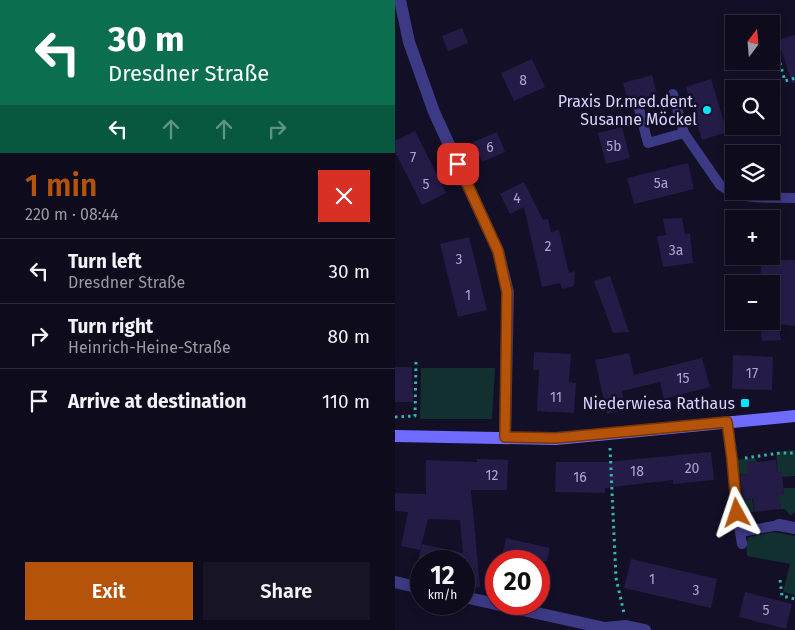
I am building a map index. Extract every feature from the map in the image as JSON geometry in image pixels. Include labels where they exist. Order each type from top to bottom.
[{"type":"street","points":[[400,0],[409,42],[434,112],[498,251],[507,292],[505,437]]},
{"type":"street","points":[[395,436],[556,438],[795,416]]},
{"type":"street","points":[[779,525],[795,528]]},
{"type":"street","points":[[395,582],[410,585]]},
{"type":"street","points":[[475,599],[605,628],[626,626],[645,630]]},
{"type":"lane","points":[[673,94],[684,133],[713,177],[727,191],[744,196],[795,198]]},
{"type":"lane","points":[[638,105],[648,143],[684,133]]},
{"type":"lane","points":[[727,422],[742,544]]},
{"type":"lane","points":[[741,532],[779,525]]},
{"type":"path","points":[[781,48],[776,50],[785,81],[795,78]]},
{"type":"path","points":[[395,417],[415,416],[416,362]]},
{"type":"path","points":[[609,434],[616,578],[626,626]]},
{"type":"path","points":[[732,459],[795,453]]},
{"type":"path","points":[[780,580],[782,596],[795,599]]},
{"type":"green space","points":[[421,368],[495,368],[492,419],[420,419]]},
{"type":"green space","points":[[795,450],[795,476],[782,477],[781,472],[778,473],[776,452]]},
{"type":"green space","points":[[755,458],[757,462],[747,463],[748,474],[738,475],[741,500],[752,499],[754,512],[740,513],[735,460]]},
{"type":"green space","points":[[783,488],[795,488],[795,512],[792,515],[785,509],[781,509],[779,495],[784,495]]},
{"type":"green space","points":[[774,532],[795,536],[795,595],[783,592],[790,564],[747,556],[746,543],[749,537]]},
{"type":"building","points":[[462,28],[468,43],[448,51],[442,36]]},
{"type":"building","points":[[795,35],[795,83],[792,83],[780,46],[780,39]]},
{"type":"building","points":[[532,59],[545,87],[514,101],[501,73]]},
{"type":"building","points":[[652,75],[657,94],[628,102],[623,83]]},
{"type":"building","name":"Praxis Dr.med.dent. Susanne Möckel","points":[[711,79],[725,125],[725,133],[702,140],[686,87]]},
{"type":"building","points":[[622,127],[630,158],[606,164],[598,133]]},
{"type":"building","points":[[415,131],[446,193],[422,205],[395,152],[395,141]]},
{"type":"building","points":[[497,132],[505,152],[482,162],[473,142]]},
{"type":"building","points":[[688,163],[694,189],[634,204],[627,178]]},
{"type":"building","points":[[524,182],[543,220],[548,219],[551,232],[559,230],[569,273],[575,271],[574,286],[562,289],[560,283],[542,287],[524,207],[510,214],[500,194]]},
{"type":"building","points":[[682,218],[685,234],[690,233],[693,263],[663,267],[657,236],[666,235],[663,219]]},
{"type":"building","points":[[469,237],[487,310],[458,317],[440,244]]},
{"type":"building","points":[[780,260],[795,260],[795,326],[780,324],[780,275],[760,275],[761,265],[780,265]]},
{"type":"building","points":[[610,276],[629,332],[613,333],[594,281]]},
{"type":"building","points":[[761,330],[779,330],[781,340],[762,341]]},
{"type":"building","points":[[534,352],[571,354],[569,382],[576,383],[574,413],[537,411],[539,370],[533,370]]},
{"type":"building","points":[[629,353],[634,375],[702,358],[710,387],[664,399],[660,382],[622,391],[626,410],[607,414],[595,360]]},
{"type":"building","points":[[733,355],[773,357],[772,390],[732,389]]},
{"type":"building","points":[[395,367],[412,367],[413,402],[395,402]]},
{"type":"building","points":[[711,452],[714,480],[673,484],[673,480],[605,488],[605,493],[555,492],[556,462],[605,462]]},
{"type":"building","points":[[477,459],[508,460],[507,490],[471,490],[480,587],[475,587],[475,550],[463,550],[460,520],[428,519],[420,550],[401,546],[408,512],[395,511],[395,493],[426,494],[426,460],[477,462]]},
{"type":"building","points":[[776,460],[778,473],[782,472],[784,495],[779,495],[781,509],[754,512],[753,499],[743,500],[740,475],[748,474],[746,463]]},
{"type":"building","points":[[506,538],[550,548],[550,550],[503,550]]},
{"type":"building","points":[[422,544],[449,550],[421,550]]},
{"type":"building","points":[[631,559],[717,579],[711,608],[624,588]]},
{"type":"building","points":[[745,592],[792,604],[786,629],[739,617]]},
{"type":"place","name":"Praxis Dr.med.dent. Susanne Möckel","points":[[707,110]]},
{"type":"place","name":"Niederwiesa Rathaus","points":[[745,403]]},
{"type":"route","points":[[458,164],[498,251],[507,292],[505,437],[556,438],[727,422],[737,513]]}]
